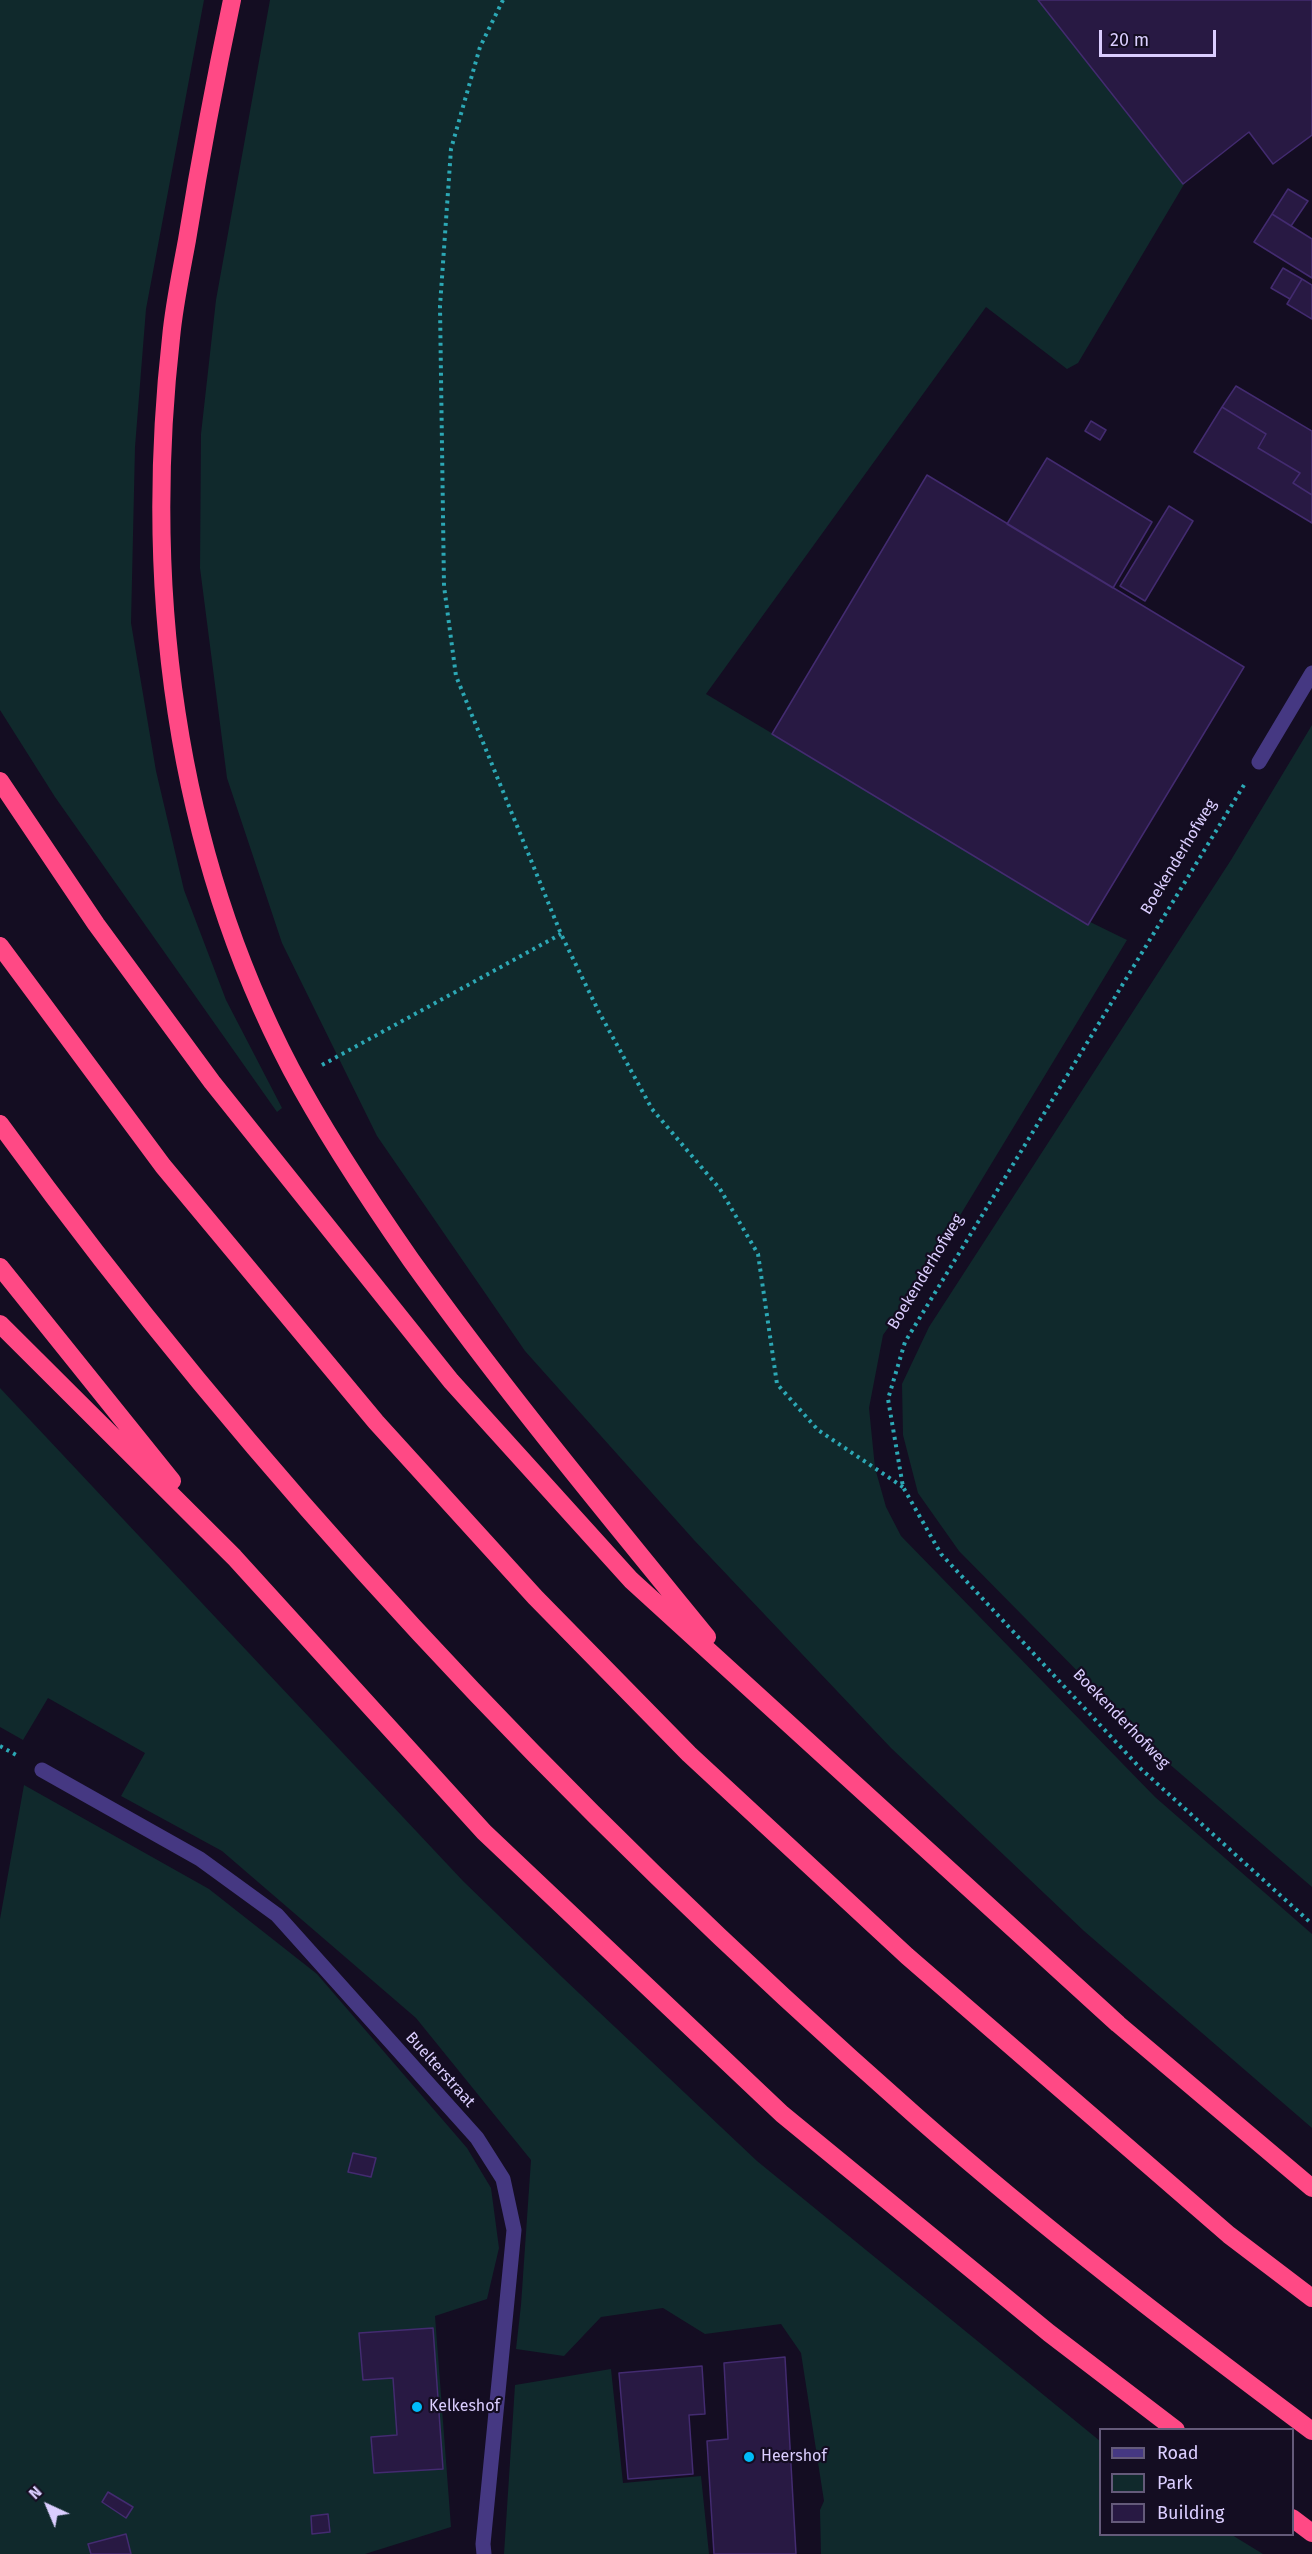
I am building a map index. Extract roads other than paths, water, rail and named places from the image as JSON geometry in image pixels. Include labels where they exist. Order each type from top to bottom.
[{"type":"highway","points":[[232,0],[208,112],[171,337],[162,459],[161,580],[171,681],[190,784],[209,863],[235,946],[296,1078],[361,1188],[478,1354],[747,1688]]},
{"type":"highway","points":[[0,781],[96,924],[212,1082],[451,1381],[631,1580],[1118,2024],[1312,2188]]},
{"type":"highway","points":[[0,946],[163,1166],[376,1422],[535,1597],[690,1754],[907,1956],[1229,2235],[1312,2298]]},
{"type":"highway","points":[[0,1124],[73,1225],[234,1422],[420,1636],[542,1764],[678,1898],[920,2120],[1032,2214],[1312,2431]]},
{"type":"highway","points":[[0,1268],[234,1557]]},
{"type":"highway","points":[[0,1323],[234,1557],[484,1832],[782,2114],[1049,2333],[1173,2428]]},
{"type":"highway","points":[[1294,2519],[1312,2533]]},
{"type":"street","points":[[1259,762],[1312,673]]},
{"type":"street","name":"Buelterstraat","points":[[42,1770],[200,1858],[277,1915],[477,2138],[503,2179],[514,2230],[483,2544],[484,2554]]},
{"type":"place","name":"Kelkeshof","points":[[417,2407]]},
{"type":"place","name":"Heershof","points":[[749,2457]]}]
